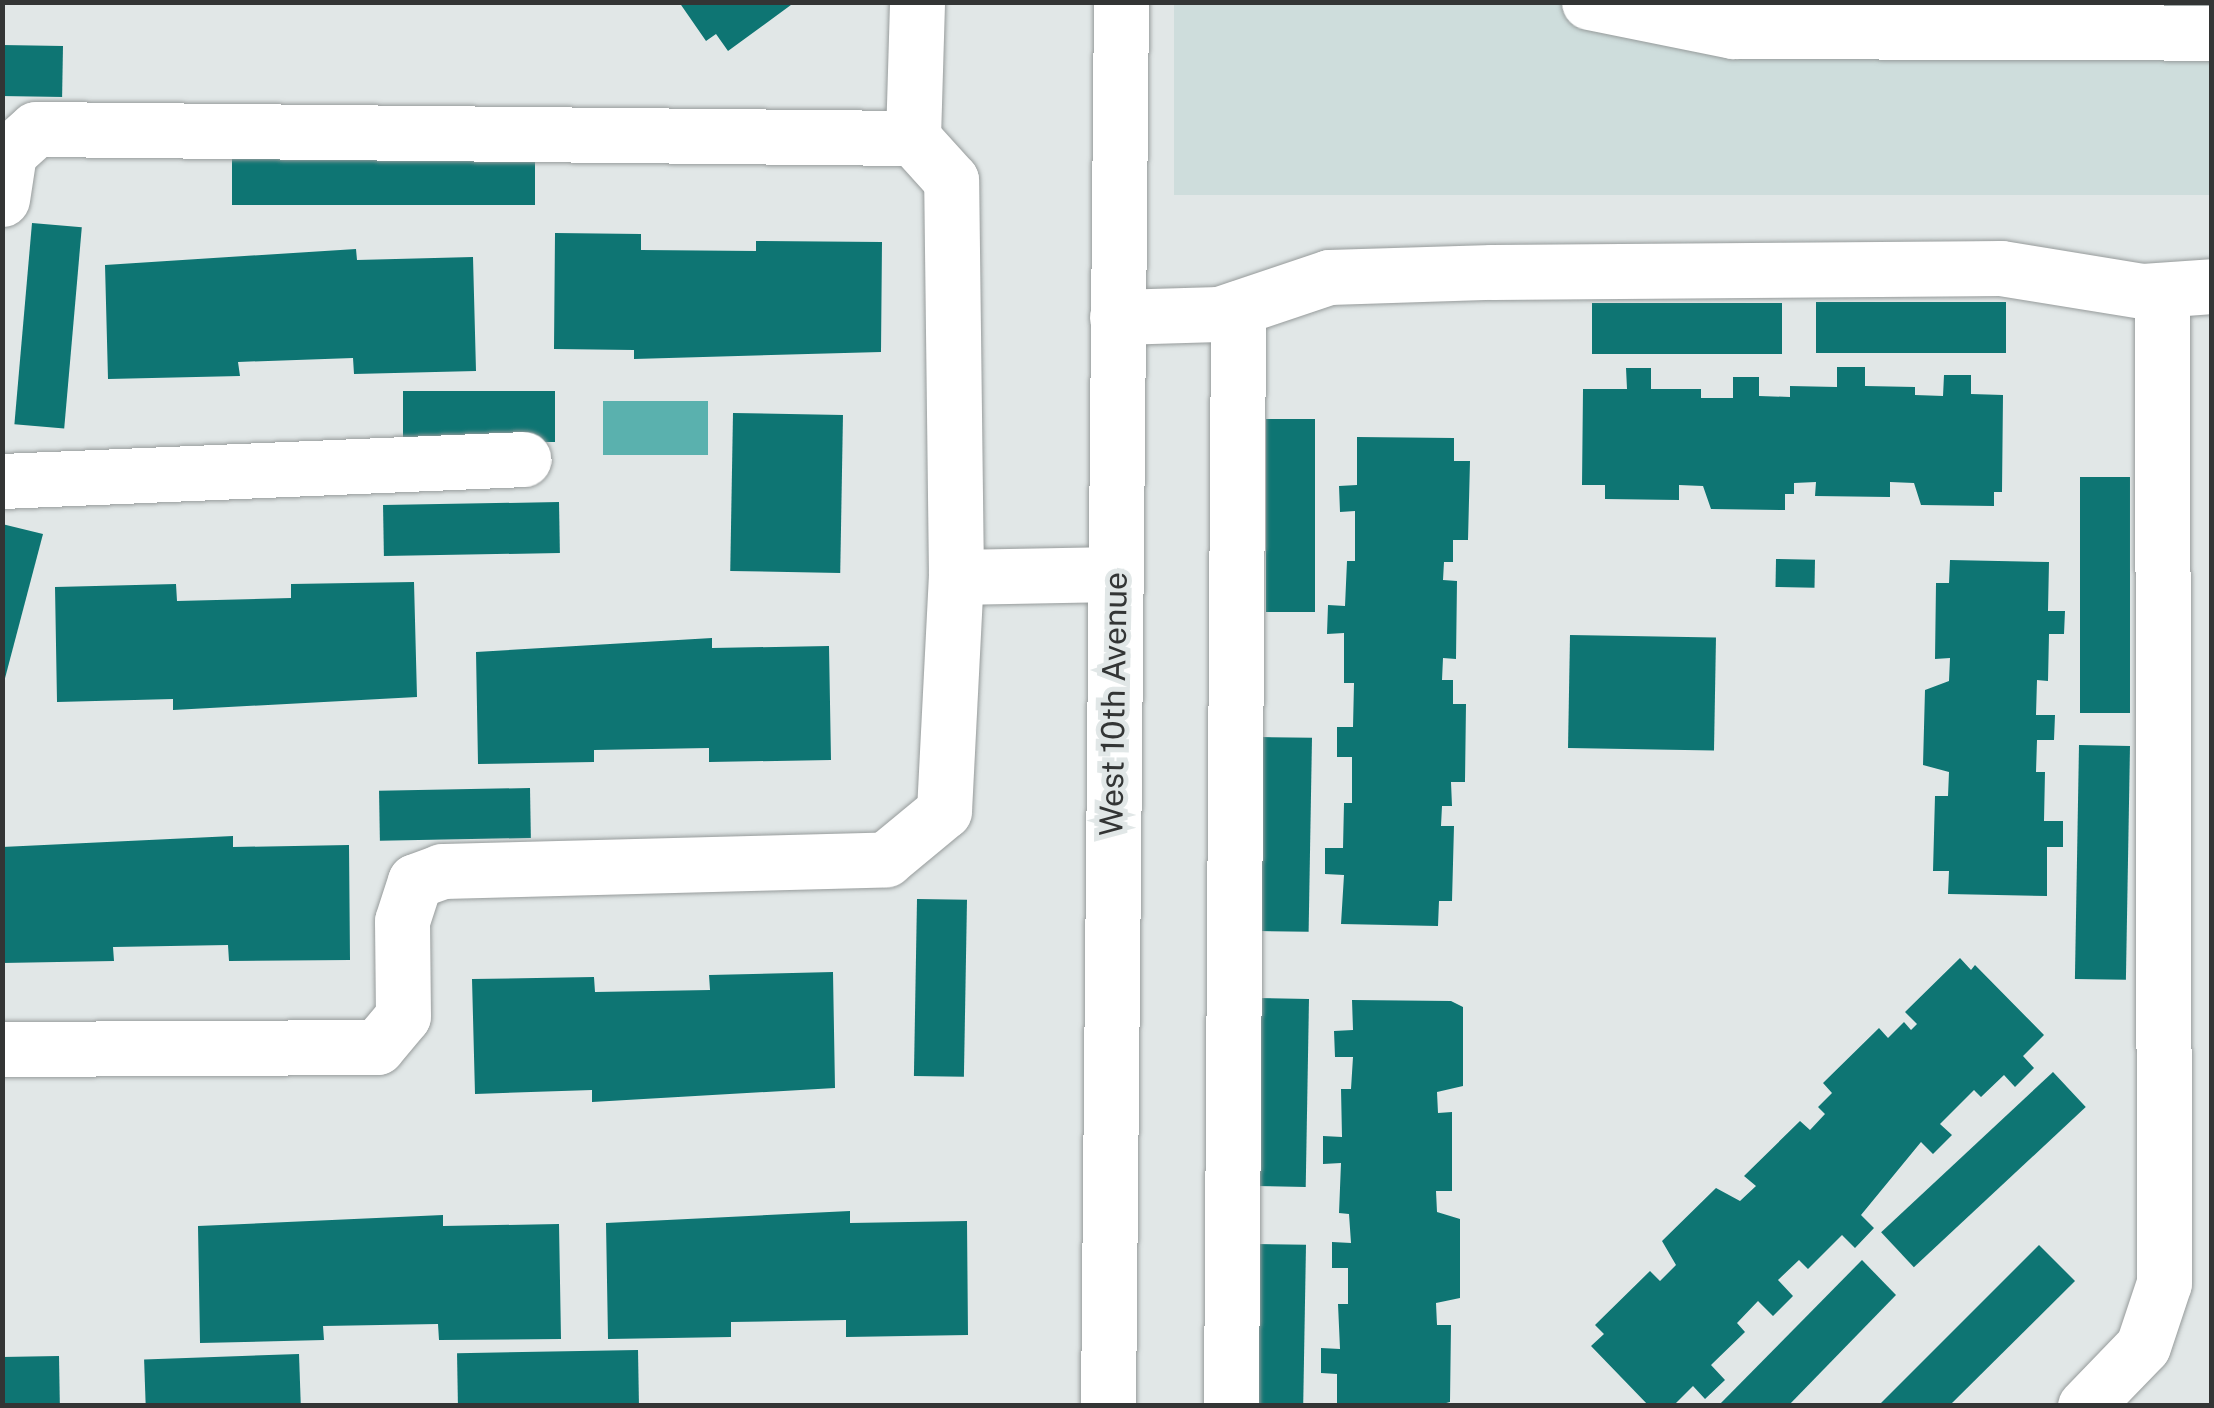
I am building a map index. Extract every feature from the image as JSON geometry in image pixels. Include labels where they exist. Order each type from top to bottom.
[{"type":"main road","points":[[2,1049],[378,1048],[402,1016],[402,921],[415,880],[442,870],[886,859],[944,811],[956,576],[951,180],[913,138],[917,2]]},
{"type":"main road","name":"West 10th Avenue","points":[[1108,1406],[1121,2]]},
{"type":"main road","points":[[1589,2],[1733,31],[2212,32]]},
{"type":"main road","points":[[2,199],[9,153],[36,129],[913,138]]},
{"type":"main road","points":[[1118,318],[1238,308],[1329,277],[1492,272],[2001,268],[2187,288],[2164,1283],[2143,1346],[2086,1406]]},
{"type":"main road","points":[[1231,1406],[1238,308]]},
{"type":"main road","points":[[2,481],[524,460]]},
{"type":"main road","points":[[956,576],[1116,574]]},
{"type":"shaded area","points":[[1174,3],[2211,3],[2211,195],[1174,195]]},
{"type":"water","points":[[603,401],[708,401],[708,455],[603,455]]},
{"type":"building","points":[[679,2],[795,2],[728,51],[716,34],[706,41]]},
{"type":"building","points":[[2,45],[63,46],[62,97],[2,96]]},
{"type":"building","points":[[232,154],[535,154],[535,205],[232,205]]},
{"type":"building","points":[[32,223],[82,227],[64,429],[14,424]]},
{"type":"building","points":[[555,233],[641,234],[641,250],[756,251],[756,241],[882,242],[881,352],[634,359],[634,350],[554,349]]},
{"type":"building","points":[[356,249],[357,260],[473,257],[476,371],[354,374],[353,358],[238,362],[240,376],[108,379],[105,265]]},
{"type":"building","points":[[1816,302],[2006,302],[2006,353],[1816,353]]},
{"type":"building","points":[[1592,303],[1782,303],[1782,354],[1592,354]]},
{"type":"building","points":[[1837,367],[1865,367],[1865,386],[1915,387],[1915,395],[1943,396],[1944,375],[1971,375],[1971,394],[2003,395],[2002,492],[1994,492],[1994,506],[1921,505],[1914,483],[1890,482],[1890,497],[1815,496],[1816,482],[1794,483],[1794,494],[1785,494],[1785,510],[1711,509],[1703,486],[1679,485],[1679,500],[1605,499],[1605,485],[1582,485],[1583,389],[1627,389],[1626,368],[1651,368],[1651,389],[1701,389],[1701,398],[1733,398],[1733,377],[1759,377],[1759,396],[1790,397],[1790,386],[1837,387]]},
{"type":"building","points":[[403,391],[555,391],[555,442],[403,442]]},
{"type":"building","points":[[733,413],[843,415],[840,573],[730,571]]},
{"type":"building","points":[[1266,419],[1315,419],[1315,612],[1266,612]]},
{"type":"building","points":[[1357,437],[1454,438],[1454,461],[1470,461],[1468,540],[1453,540],[1453,562],[1444,562],[1443,580],[1457,581],[1456,659],[1443,658],[1442,680],[1453,680],[1453,704],[1466,704],[1465,782],[1451,782],[1452,806],[1442,806],[1441,826],[1454,826],[1452,901],[1439,901],[1438,926],[1341,924],[1344,875],[1325,874],[1325,848],[1343,848],[1344,803],[1352,803],[1352,757],[1337,757],[1337,727],[1353,727],[1354,683],[1344,683],[1344,633],[1327,634],[1328,605],[1345,606],[1347,561],[1355,561],[1355,511],[1340,512],[1339,486],[1357,485]]},
{"type":"building","points":[[2080,477],[2130,477],[2130,713],[2080,713]]},
{"type":"building","points":[[559,502],[560,553],[384,556],[383,505]]},
{"type":"building","points":[[2,524],[43,534],[4,682],[2,682]]},
{"type":"building","points":[[1776,559],[1815,560],[1815,588],[1776,587]]},
{"type":"building","points":[[1950,560],[2049,562],[2048,611],[2065,611],[2064,634],[2049,634],[2048,681],[2037,680],[2036,715],[2055,715],[2054,740],[2037,740],[2036,772],[2045,772],[2044,821],[2063,821],[2063,847],[2047,847],[2047,896],[1948,894],[1949,871],[1933,871],[1935,796],[1948,796],[1949,772],[1923,765],[1925,690],[1949,681],[1950,658],[1935,659],[1936,583],[1949,583]]},
{"type":"building","points":[[414,582],[417,697],[173,710],[173,699],[57,702],[55,587],[176,584],[177,601],[291,598],[291,584]]},
{"type":"building","points":[[1570,635],[1716,638],[1714,751],[1568,748]]},
{"type":"building","points":[[712,638],[712,648],[829,646],[831,760],[709,762],[709,748],[594,750],[594,762],[478,764],[476,652]]},
{"type":"building","points":[[1262,737],[1312,738],[1309,932],[1259,931]]},
{"type":"building","points":[[2079,745],[2130,746],[2126,980],[2075,979]]},
{"type":"building","points":[[530,788],[531,838],[380,841],[379,791]]},
{"type":"building","points":[[233,836],[233,847],[349,845],[350,960],[229,961],[228,945],[113,947],[114,961],[2,963],[2,847]]},
{"type":"building","points":[[917,899],[967,900],[964,1077],[914,1076]]},
{"type":"building","points":[[1960,958],[1971,970],[1975,965],[2044,1035],[2023,1056],[2034,1068],[2015,1087],[2004,1075],[1981,1097],[1974,1090],[1940,1124],[1952,1135],[1933,1154],[1921,1142],[1861,1215],[1874,1228],[1855,1248],[1842,1235],[1808,1269],[1799,1260],[1778,1280],[1793,1296],[1773,1316],[1758,1301],[1737,1323],[1745,1332],[1711,1365],[1725,1380],[1705,1399],[1693,1386],[1673,1406],[1649,1406],[1591,1346],[1604,1334],[1595,1325],[1650,1271],[1660,1281],[1676,1265],[1662,1241],[1716,1188],[1740,1201],[1756,1186],[1744,1176],[1800,1121],[1810,1130],[1825,1114],[1818,1107],[1832,1093],[1823,1083],[1879,1028],[1888,1038],[1904,1022],[1911,1030],[1917,1024],[1905,1012]]},
{"type":"building","points":[[833,972],[835,1088],[592,1102],[592,1090],[475,1094],[472,979],[594,977],[595,992],[710,990],[709,975]]},
{"type":"building","points":[[1257,998],[1309,999],[1306,1187],[1254,1186]]},
{"type":"building","points":[[1352,1000],[1451,1001],[1463,1007],[1463,1086],[1437,1092],[1438,1113],[1452,1112],[1452,1191],[1436,1191],[1437,1212],[1460,1219],[1460,1298],[1436,1303],[1437,1325],[1451,1325],[1450,1402],[1435,1406],[1337,1406],[1337,1374],[1321,1373],[1321,1348],[1340,1349],[1338,1304],[1348,1304],[1348,1268],[1332,1268],[1332,1242],[1351,1243],[1349,1214],[1339,1213],[1341,1163],[1323,1164],[1323,1136],[1342,1137],[1341,1089],[1351,1089],[1353,1057],[1335,1057],[1334,1031],[1353,1030]]},
{"type":"building","points":[[2053,1072],[2086,1107],[1914,1267],[1881,1232]]},
{"type":"building","points":[[850,1211],[850,1223],[967,1221],[968,1335],[846,1337],[846,1320],[731,1322],[731,1337],[608,1339],[606,1223]]},
{"type":"building","points":[[443,1215],[443,1226],[559,1224],[561,1339],[439,1340],[438,1324],[323,1326],[324,1340],[200,1343],[198,1226]]},
{"type":"building","points":[[1256,1244],[1306,1245],[1303,1406],[1253,1406]]},
{"type":"building","points":[[2039,1245],[2075,1281],[1949,1406],[1878,1406]]},
{"type":"building","points":[[1862,1260],[1896,1295],[1788,1406],[1718,1406]]},
{"type":"building","points":[[638,1350],[639,1406],[458,1406],[457,1353]]},
{"type":"building","points":[[299,1354],[301,1406],[146,1406],[144,1359]]},
{"type":"building","points":[[59,1356],[60,1406],[3,1406],[2,1357]]}]
